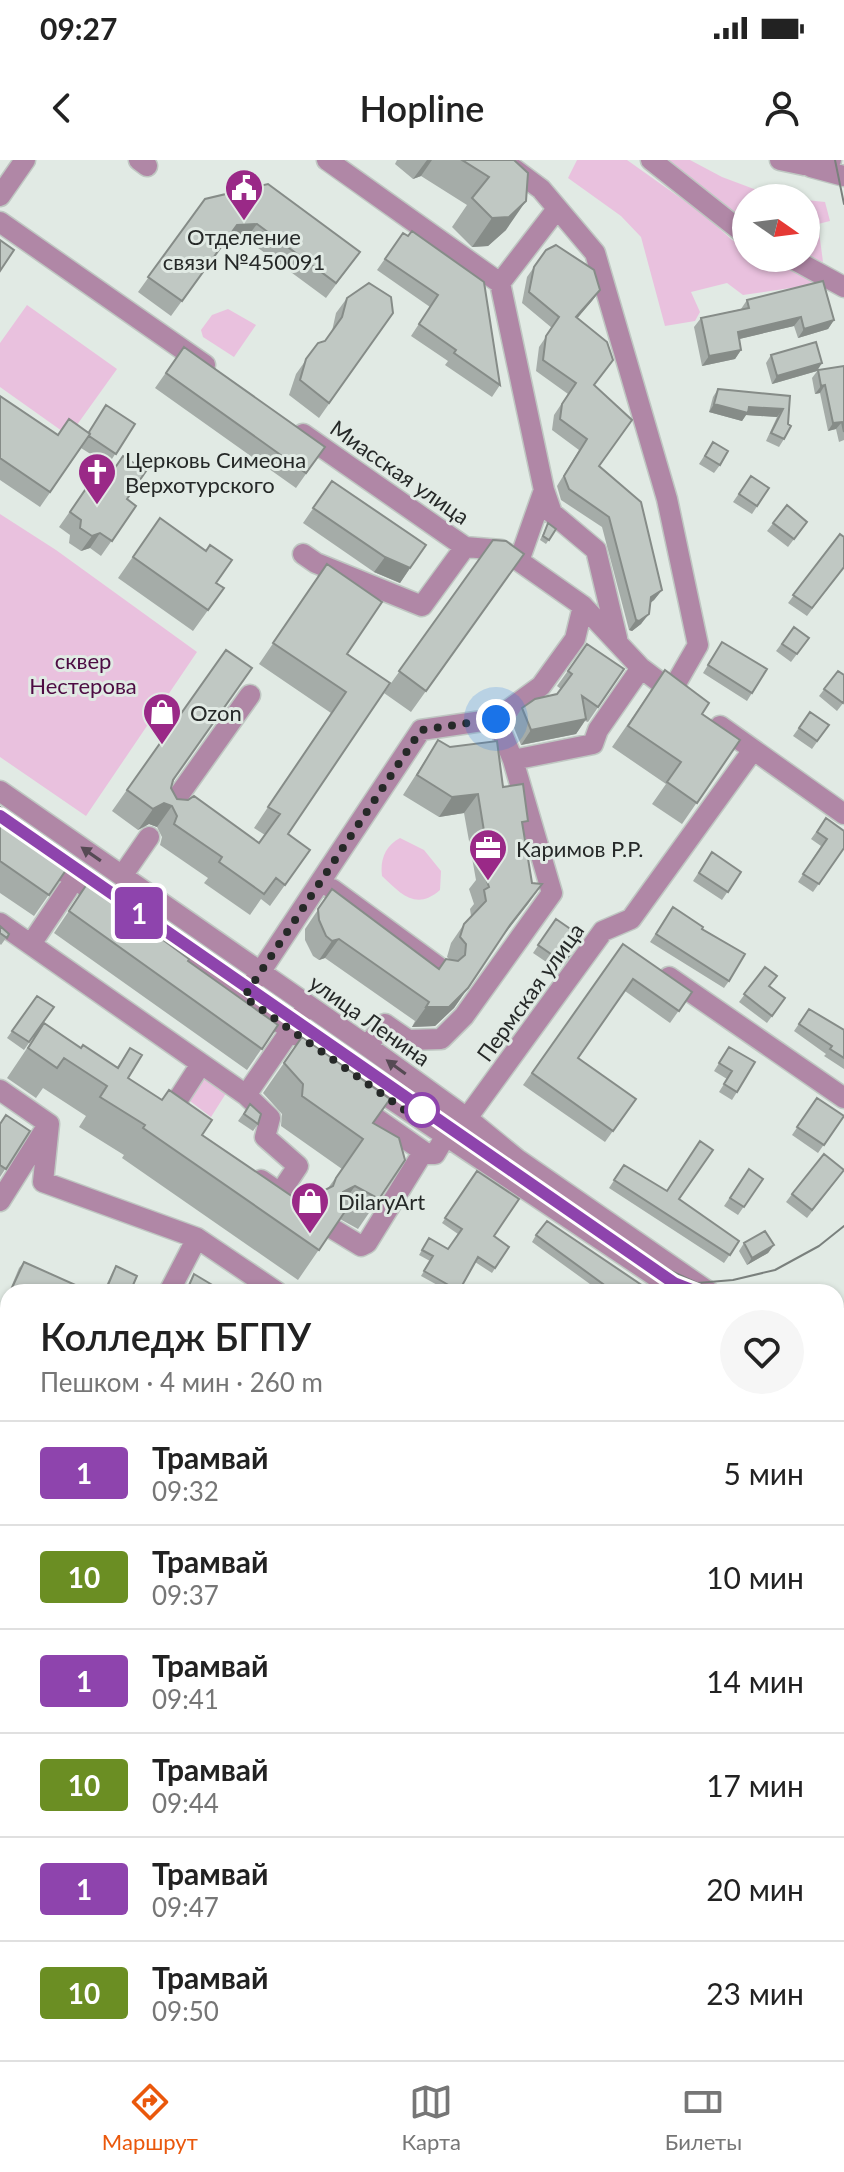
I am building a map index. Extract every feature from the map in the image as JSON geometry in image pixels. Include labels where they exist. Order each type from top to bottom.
[{"type":"street","points":[[0,196],[25,160]]},
{"type":"street","points":[[327,160],[500,283],[544,490],[552,513],[596,550],[618,640]]},
{"type":"street","points":[[502,160],[541,189],[595,253],[667,499],[698,645],[671,692]]},
{"type":"street","points":[[780,160],[844,176]]},
{"type":"street","points":[[804,165],[831,160]]},
{"type":"street","points":[[657,165],[732,224]]},
{"type":"street","points":[[500,283],[557,209]]},
{"type":"street","points":[[0,222],[220,376]]},
{"type":"street","points":[[817,272],[844,287]]},
{"type":"street","name":"Миасская улица","points":[[284,421],[465,547],[501,550],[519,561],[583,606],[641,668],[671,692],[844,814]]},
{"type":"street","points":[[519,561],[544,490]]},
{"type":"street","points":[[303,554],[316,563],[422,606],[465,547]]},
{"type":"street","points":[[244,997],[421,730],[496,719],[541,686],[575,639],[583,606]]},
{"type":"street","points":[[513,760],[593,744],[598,730],[641,668]]},
{"type":"street","points":[[169,809],[250,695]]},
{"type":"street","points":[[367,1046],[385,1024],[408,1040],[441,1039],[464,1016],[474,992],[552,893],[513,760],[496,719]]},
{"type":"street","name":"Пермская улица","points":[[333,1229],[354,1244],[361,1246],[367,1243],[422,1154],[435,1154],[603,931],[631,919],[753,750]]},
{"type":"street","name":"улица Ленина","points":[[0,791],[367,1046],[463,1115],[517,1159],[697,1284]]},
{"type":"street","points":[[0,827],[662,1284]]},
{"type":"street","points":[[122,876],[149,837]]},
{"type":"street","points":[[322,882],[440,968]]},
{"type":"street","points":[[31,944],[68,889]]},
{"type":"street","points":[[0,923],[246,1095],[270,1118],[265,1137],[298,1166],[280,1193]]},
{"type":"street","points":[[603,931],[629,949]]},
{"type":"street","points":[[654,966],[844,1098]]},
{"type":"street","points":[[246,1095],[285,1054],[291,1030],[308,1005]]},
{"type":"street","points":[[201,1064],[175,1104],[178,1120],[202,1137]]},
{"type":"street","points":[[0,1090],[49,1124]]},
{"type":"street","points":[[340,1093],[427,1154]]},
{"type":"street","points":[[0,1201],[49,1124]]},
{"type":"street","points":[[49,1124],[43,1182],[197,1238],[265,1284]]},
{"type":"street","points":[[246,1169],[302,1208]]},
{"type":"street","points":[[173,1284],[197,1238]]},
{"type":"green space","points":[[577,160],[627,160],[703,214],[732,240],[732,272],[802,272],[815,281],[804,286],[743,295],[727,283],[691,292],[700,312],[695,321],[665,326],[641,237],[621,216],[568,178]]},
{"type":"green space","points":[[665,160],[690,160],[741,184],[732,184],[732,212]]},
{"type":"green space","points":[[820,201],[825,202],[830,221],[820,224]]},
{"type":"green space","points":[[27,305],[117,369],[69,436],[0,387],[0,343]]},
{"type":"green space","points":[[228,309],[256,325],[234,357],[203,337],[201,330],[212,315]]},
{"type":"green space","name":"сквер Нестерова","points":[[0,514],[56,550],[197,652],[86,816],[0,757]]},
{"type":"green space","points":[[400,838],[424,850],[441,871],[440,890],[431,896],[416,900],[409,898],[382,876],[385,854]]},
{"type":"green space","points":[[206,1069],[230,1087],[211,1117],[190,1101],[190,1095]]},
{"type":"building","points":[[462,160],[514,160],[528,173],[526,201],[509,217],[492,218],[472,198],[489,177]]},
{"type":"building","points":[[268,184],[360,252],[336,283],[257,224],[237,225],[182,301],[148,277],[205,199]]},
{"type":"building","points":[[412,231],[484,282],[500,385],[419,324],[438,295],[385,259],[403,233],[408,236]]},
{"type":"building","points":[[0,240],[14,250],[0,271]]},
{"type":"building","points":[[556,245],[594,270],[600,290],[576,317],[607,342],[613,360],[594,385],[632,420],[599,466],[641,502],[662,590],[651,597],[649,614],[639,621],[636,620],[609,517],[569,489],[564,476],[587,439],[560,419],[562,404],[576,383],[543,360],[546,336],[559,317],[529,292],[534,267],[546,250]]},
{"type":"building","points":[[823,281],[834,320],[804,329],[801,317],[738,332],[741,350],[709,356],[701,318],[749,308],[747,300]]},
{"type":"building","points":[[369,283],[391,297],[393,313],[329,403],[300,380],[306,359],[318,343],[325,341],[342,317],[347,298]]},
{"type":"building","points":[[816,342],[822,363],[777,376],[771,355]]},
{"type":"building","points":[[184,347],[325,447],[306,473],[166,373]]},
{"type":"building","points":[[844,366],[844,432],[842,422],[833,423],[825,385],[821,386],[818,370]]},
{"type":"building","points":[[718,389],[790,396],[788,424],[791,426],[784,439],[771,433],[783,409],[749,407],[748,413],[714,404]]},
{"type":"building","points":[[0,396],[58,435],[69,419],[90,434],[50,492],[0,458]]},
{"type":"building","points":[[106,405],[135,424],[116,454],[89,436]]},
{"type":"building","points":[[713,442],[728,451],[720,465],[705,456]]},
{"type":"building","name":"Церковь Симеона Верхотурского","points":[[123,456],[146,471],[127,499],[136,506],[112,541],[100,533],[92,536],[80,528],[81,520],[70,512],[94,477],[104,484]]},
{"type":"building","points":[[751,476],[769,488],[757,506],[739,494]]},
{"type":"building","points":[[332,481],[426,545],[410,568],[385,557],[313,508]]},
{"type":"building","points":[[787,505],[807,522],[794,539],[773,523]]},
{"type":"building","points":[[160,518],[206,551],[210,545],[232,560],[216,583],[224,588],[208,610],[133,557]]},
{"type":"building","points":[[548,523],[556,529],[549,540],[543,536]]},
{"type":"building","points":[[840,534],[844,537],[844,567],[812,608],[793,595]]},
{"type":"building","points":[[493,540],[506,541],[524,554],[426,691],[399,671]]},
{"type":"building","points":[[327,564],[382,602],[347,654],[390,683],[288,834],[310,850],[285,885],[276,878],[264,894],[219,862],[222,857],[174,824],[177,816],[172,806],[164,803],[153,809],[127,790],[226,650],[252,668],[173,780],[171,788],[177,799],[188,800],[194,796],[259,843],[280,814],[268,807],[346,692],[273,643]]},
{"type":"building","points":[[794,627],[809,638],[797,654],[782,644]]},
{"type":"building","points":[[722,642],[767,669],[752,693],[708,665]]},
{"type":"building","points":[[587,644],[624,669],[598,707],[582,696],[586,719],[531,730],[522,708],[535,699],[557,694],[572,674],[568,671]]},
{"type":"building","points":[[665,670],[709,703],[702,714],[740,740],[697,803],[667,782],[681,762],[628,726]]},
{"type":"building","points":[[838,671],[844,675],[843,703],[824,689]]},
{"type":"building","points":[[810,712],[829,725],[817,741],[799,728]]},
{"type":"building","points":[[438,740],[450,747],[497,741],[503,787],[523,784],[528,821],[522,822],[532,883],[542,884],[468,988],[449,1007],[426,1007],[429,1002],[339,939],[332,941],[326,936],[318,909],[332,889],[439,969],[446,959],[458,961],[465,955],[466,944],[460,937],[464,924],[486,901],[484,890],[489,887],[483,869],[490,868],[478,794],[452,797],[417,775]]},
{"type":"building","points":[[826,818],[844,831],[844,848],[819,884],[803,874],[827,839],[817,832]]},
{"type":"building","points":[[0,825],[66,870],[49,895],[0,861]]},
{"type":"building","points":[[712,852],[741,872],[728,892],[699,873]]},
{"type":"building","points":[[87,884],[278,1025],[262,1049],[69,911]]},
{"type":"building","points":[[673,907],[702,929],[745,954],[729,981],[656,934]]},
{"type":"building","points":[[556,919],[582,937],[564,963],[538,945]]},
{"type":"building","points":[[0,926],[9,934],[7,938],[0,933]]},
{"type":"building","points":[[623,944],[692,992],[679,1011],[633,979],[578,1058],[636,1099],[613,1131],[532,1073]]},
{"type":"building","points":[[765,967],[777,976],[769,986],[785,998],[772,1016],[744,994]]},
{"type":"building","points":[[37,996],[54,1007],[29,1042],[12,1031]]},
{"type":"building","points":[[809,1009],[844,1030],[844,1058],[799,1024]]},
{"type":"building","points":[[44,1023],[118,1068],[130,1048],[142,1055],[128,1078],[162,1100],[169,1090],[212,1120],[202,1135],[305,1205],[316,1189],[323,1191],[333,1186],[363,1139],[302,1096],[303,1084],[284,1063],[302,1037],[390,1099],[373,1123],[399,1138],[405,1160],[379,1199],[355,1186],[343,1192],[341,1200],[346,1210],[319,1250],[143,1128],[145,1125],[100,1097],[107,1086],[64,1058],[57,1068],[28,1048]]},
{"type":"building","points":[[729,1047],[755,1062],[737,1092],[724,1084],[732,1071],[719,1063]]},
{"type":"building","points":[[817,1098],[844,1116],[824,1145],[797,1127]]},
{"type":"building","points":[[250,1104],[261,1114],[258,1124],[244,1114]]},
{"type":"building","points":[[6,1115],[30,1131],[6,1169],[0,1165],[0,1124]]},
{"type":"building","points":[[700,1141],[713,1150],[679,1199],[739,1241],[730,1255],[614,1180],[624,1165],[667,1191]]},
{"type":"building","points":[[824,1154],[844,1170],[812,1210],[792,1194]]},
{"type":"building","points":[[749,1169],[763,1179],[744,1207],[730,1198]]},
{"type":"building","points":[[477,1171],[519,1199],[494,1236],[509,1247],[495,1268],[478,1257],[463,1284],[447,1284],[424,1271],[433,1256],[422,1250],[429,1238],[448,1249],[462,1229],[445,1218]]},
{"type":"building","points":[[547,1221],[640,1284],[603,1284],[536,1235]]},
{"type":"building","points":[[765,1231],[774,1245],[752,1258],[744,1243]]},
{"type":"building","points":[[24,1262],[73,1284],[14,1284]]},
{"type":"building","points":[[116,1266],[137,1276],[134,1284],[108,1284]]},
{"type":"building","points":[[194,1274],[211,1284],[190,1284]]},
{"type":"tram line","points":[[835,160],[844,204]]},
{"type":"tram line","points":[[0,807],[671,1271],[697,1283],[733,1280],[775,1270],[819,1246],[844,1226]]},
{"type":"tram line","name":"1","points":[[0,816],[677,1284]]},
{"type":"place","name":"Отделение связи №450091","points":[[244,222]]},
{"type":"place","name":"Церковь Симеона Верхотурского","points":[[97,506]]},
{"type":"place","name":"Ozon","points":[[162,746]]},
{"type":"place","name":"Каримов Р.Р.","points":[[488,882]]},
{"type":"place","name":"DilaryArt","points":[[310,1235]]},
{"type":"route","points":[[422,1110],[419,1120],[244,997],[421,730],[496,719]]}]
